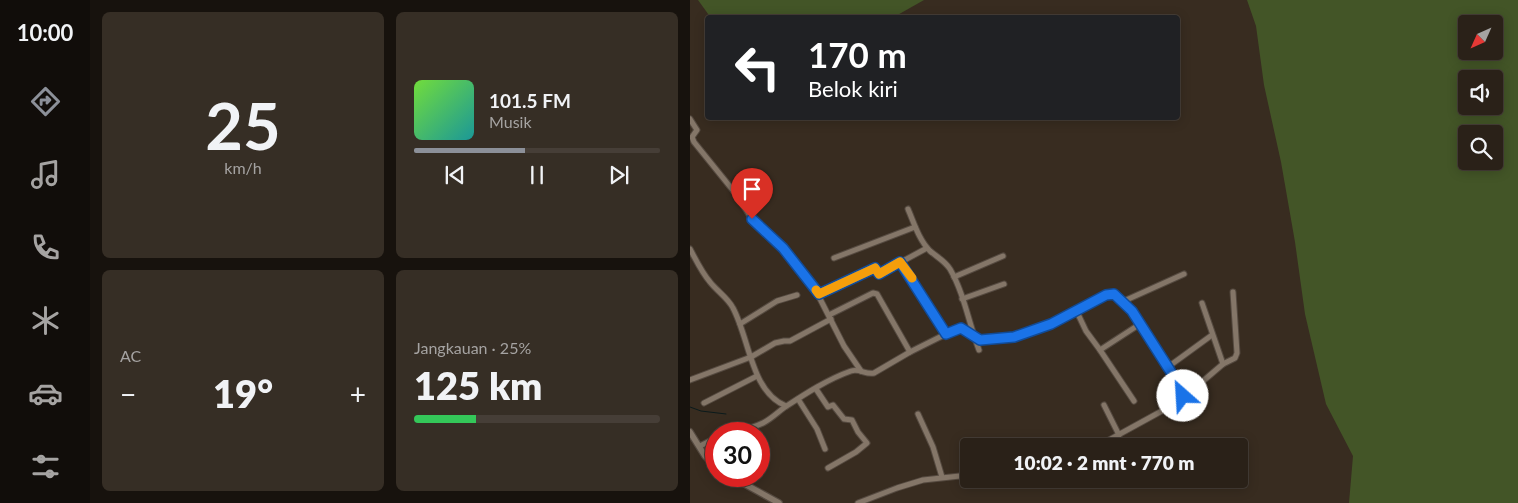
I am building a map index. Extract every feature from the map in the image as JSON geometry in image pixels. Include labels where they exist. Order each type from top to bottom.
[{"type":"street","points":[[690,119],[697,130],[692,137],[694,142],[736,194],[752,219],[783,248],[819,294],[844,346],[861,371]]},
{"type":"street","points":[[908,209],[927,248],[946,264],[954,277],[979,350]]},
{"type":"street","points":[[834,258],[915,226]]},
{"type":"street","points":[[819,294],[875,268],[879,274],[927,248]]},
{"type":"street","points":[[690,249],[709,281],[732,306],[757,376],[769,396],[786,406]]},
{"type":"street","points":[[954,277],[1003,256]]},
{"type":"street","points":[[900,262],[946,334]]},
{"type":"street","points":[[1124,301],[1184,274]]},
{"type":"street","points":[[962,299],[1004,284]]},
{"type":"street","points":[[1113,438],[1180,401],[1223,364],[1235,358],[1233,292]]},
{"type":"street","points":[[690,380],[751,356],[775,343],[784,340],[790,342],[873,293],[880,295],[910,352]]},
{"type":"street","points":[[765,422],[786,406],[850,372],[874,373],[910,352],[961,328],[983,340],[1014,337],[1035,331],[1077,312],[1111,293],[1124,301],[1132,311],[1168,367],[1183,391],[1180,401]]},
{"type":"street","points":[[740,324],[777,301],[797,295]]},
{"type":"street","points":[[1202,303],[1223,364]]},
{"type":"street","points":[[1077,312],[1086,331],[1134,401]]},
{"type":"street","points":[[1100,350],[1140,324]]},
{"type":"street","points":[[1168,367],[1212,335]]},
{"type":"street","points":[[704,403],[757,376]]},
{"type":"street","points":[[816,389],[828,407],[834,405],[844,420],[852,420],[858,432],[867,443],[856,452],[828,468]]},
{"type":"street","points":[[798,399],[817,429],[825,449]]},
{"type":"street","points":[[1104,405],[1118,435]]},
{"type":"street","points":[[918,414],[936,454],[942,477]]},
{"type":"street","points":[[690,432],[705,456]]},
{"type":"street","points":[[700,446],[705,444]]},
{"type":"street","points":[[858,503],[909,484],[942,477],[960,476]]},
{"type":"street","points":[[750,487],[779,503]]},
{"type":"green space","points":[[698,0],[924,0],[898,15],[709,15]]},
{"type":"green space","points":[[1247,0],[1518,0],[1518,503],[1349,503],[1353,456],[1326,404],[1305,314],[1281,162],[1264,85],[1256,26]]},
{"type":"waterway","points":[[690,407],[701,411],[726,414]]},
{"type":"slow traffic","points":[[816,290],[819,294],[875,268],[879,274],[900,262],[912,278]]},
{"type":"route","points":[[752,219],[783,248],[819,294],[875,268],[879,274],[900,262],[921,292],[946,334],[961,328],[980,340],[1014,337],[1051,324],[1077,312],[1106,295],[1111,293],[1117,295],[1132,311],[1183,391],[1183,396]]}]
